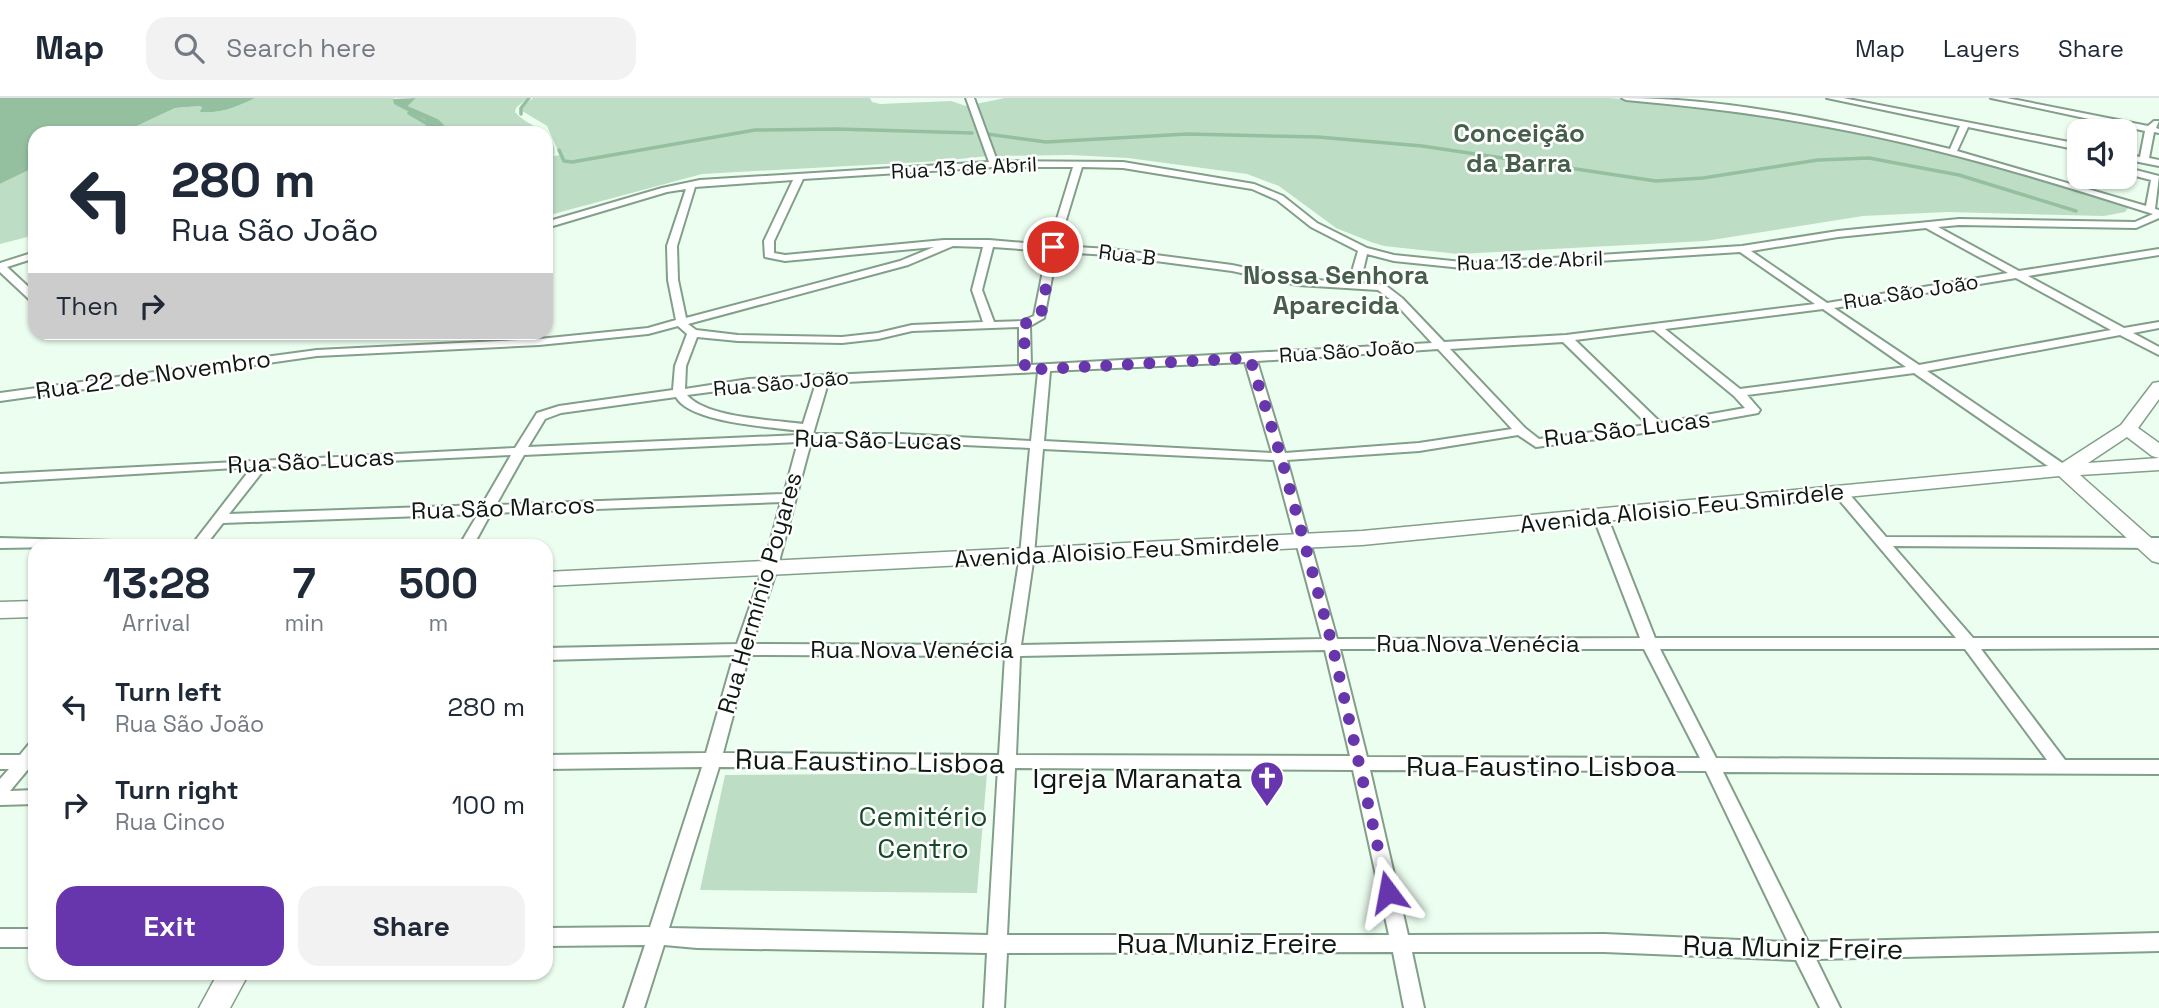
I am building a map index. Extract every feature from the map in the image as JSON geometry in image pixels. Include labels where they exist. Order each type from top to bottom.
[{"type":"street","points":[[970,98],[994,163]]},
{"type":"street","points":[[1626,98],[1723,102],[1808,119],[1953,151],[2156,212],[2157,179],[2137,174]]},
{"type":"street","points":[[1831,98],[2067,145]]},
{"type":"street","points":[[1892,110],[1900,98]]},
{"type":"street","points":[[2001,98],[2154,130]]},
{"type":"street","points":[[2144,160],[2159,122]]},
{"type":"street","points":[[1953,151],[1965,124]]},
{"type":"street","points":[[2015,136],[2067,152]]},
{"type":"street","points":[[2137,159],[2159,163]]},
{"type":"street","name":"Rua 13 de Abril","points":[[553,223],[684,186],[734,179],[994,163],[1123,165],[1254,187],[1280,198],[1314,225],[1363,250],[1394,258],[1472,266],[1742,249],[1926,224],[1998,222],[2140,225],[2156,212]]},
{"type":"street","points":[[684,186],[691,187],[684,214],[675,233],[671,257],[682,324],[694,333],[750,338],[842,340],[877,337],[912,328],[1024,324],[1039,318],[1053,247],[1079,163]]},
{"type":"street","points":[[799,177],[769,241],[769,255],[772,257],[952,243]]},
{"type":"street","points":[[1926,224],[2159,352]]},
{"type":"street","name":"Rua B","points":[[682,324],[757,300],[904,262],[952,243],[1053,247],[1221,267],[1298,282],[1354,284],[1387,289],[1521,431]]},
{"type":"street","points":[[989,243],[977,290],[989,324]]},
{"type":"street","points":[[1742,249],[2063,470],[2156,548]]},
{"type":"street","points":[[1354,284],[1363,250]]},
{"type":"street","name":"Rua São João","points":[[521,450],[541,416],[559,410],[748,383],[1250,358],[1566,338],[1657,329],[1825,306],[2159,252]]},
{"type":"street","points":[[0,266],[28,257]]},
{"type":"street","points":[[0,266],[28,291]]},
{"type":"street","name":"Rua 22 de Novembro","points":[[0,397],[260,359],[376,348],[539,342],[630,334],[682,324]]},
{"type":"street","points":[[1024,324],[1025,370]]},
{"type":"street","name":"Rua São Lucas","points":[[1738,393],[1918,369],[2159,325]]},
{"type":"street","points":[[1657,329],[1738,393]]},
{"type":"street","points":[[694,333],[680,366],[680,394],[683,401],[695,409],[807,433]]},
{"type":"street","points":[[1566,338],[1658,427]]},
{"type":"street","points":[[1250,358],[1281,457],[1332,644],[1414,1008]]},
{"type":"street","points":[[994,1008],[1013,651],[1027,555],[1035,444],[1044,369]]},
{"type":"street","name":"Rua Hermínio Poyares","points":[[634,1008],[713,760],[743,649],[770,569],[824,379]]},
{"type":"street","points":[[2063,470],[2128,429],[2159,387]]},
{"type":"street","name":"Rua São Lucas","points":[[0,478],[807,433],[1281,457],[1419,447],[1521,431],[1532,441],[1544,444],[1754,410],[1738,393]]},
{"type":"street","points":[[2128,429],[2159,452]]},
{"type":"street","points":[[470,539],[521,450]]},
{"type":"street","points":[[203,539],[262,463]]},
{"type":"street","name":"Avenida Aloisio Feu Smirdele","points":[[553,579],[1305,542],[2063,470],[2159,464]]},
{"type":"street","points":[[1840,492],[1968,642],[2062,768]]},
{"type":"street","name":"Rua São Marcos","points":[[219,519],[788,498]]},
{"type":"street","points":[[1600,516],[1648,643],[1712,766],[1830,1008]]},
{"type":"street","points":[[1884,541],[2156,548]]},
{"type":"street","points":[[0,543],[28,544]]},
{"type":"street","points":[[0,610],[28,609]]},
{"type":"street","name":"Rua Nova Venécia","points":[[553,654],[743,649],[1013,651],[1332,644],[2159,643]]},
{"type":"street","points":[[0,762],[28,756]]},
{"type":"street","points":[[0,791],[28,758]]},
{"type":"street","name":"Rua Faustino Lisboa","points":[[553,762],[713,760],[2159,767]]},
{"type":"street","points":[[0,798],[28,797]]},
{"type":"street","name":"Rua Muniz Freire","points":[[553,937],[657,936],[997,944],[1604,943],[1801,951],[2159,942]]},
{"type":"street","points":[[0,937],[28,938]]},
{"type":"street","points":[[214,1008],[230,980]]},
{"type":"green space","points":[[255,98],[393,98],[425,120],[426,125],[137,126],[175,108],[202,106],[201,112],[215,112]]},
{"type":"green space","points":[[416,98],[527,98],[515,112],[534,126],[438,126],[438,119],[408,106]]},
{"type":"green space","points":[[533,98],[870,98],[872,102],[880,104],[951,101],[966,106],[1005,98],[1609,98],[1745,109],[1943,150],[2067,186],[2067,189],[2078,189],[2119,201],[2128,208],[2125,212],[2104,216],[1947,212],[1863,216],[1705,241],[1458,254],[1384,246],[1371,242],[1336,228],[1279,186],[1247,174],[1128,158],[1071,155],[988,156],[702,174],[553,214],[553,145],[554,156],[560,155],[553,139],[553,126],[547,126],[519,109]]},
{"type":"green space","points":[[28,170],[28,237],[0,244],[0,184]]},
{"type":"green space","name":"Cemitério Centro","points":[[987,773],[977,893],[700,890],[725,775]]},
{"type":"shaded area","points":[[0,98],[255,98],[215,112],[200,112],[200,106],[175,108],[137,126],[28,126],[28,170],[0,184]]},
{"type":"shaded area","points":[[416,98],[408,106],[438,119],[444,125],[425,126],[425,120],[394,104],[393,99]]},
{"type":"waterway","points":[[521,114],[521,108],[529,98]]},
{"type":"waterway","points":[[409,113],[431,126]]},
{"type":"waterway","points":[[559,150],[564,161],[572,162],[755,130],[838,129],[972,133]]},
{"type":"waterway","points":[[987,134],[1046,142],[1187,134],[1318,137],[1422,146],[1656,181],[1703,178],[1818,160],[1869,158],[1959,175],[2076,211]]},
{"type":"place","name":"Igreja Maranata","points":[[1267,808]]},
{"type":"district","name":"Conceição da Barra","points":[[1519,148]]},
{"type":"district","name":"Nossa Senhora Aparecida","points":[[1336,290]]},
{"type":"route","points":[[1053,247],[1039,318],[1024,324],[1025,370],[1250,358],[1281,457],[1332,644],[1388,892]]}]
